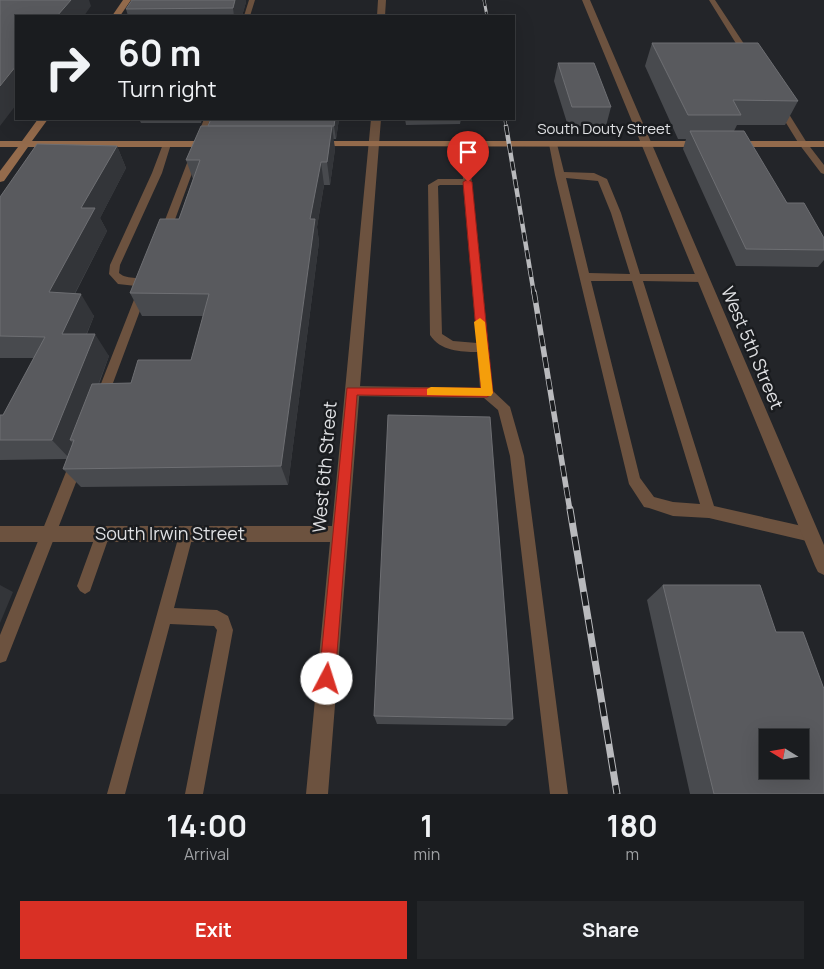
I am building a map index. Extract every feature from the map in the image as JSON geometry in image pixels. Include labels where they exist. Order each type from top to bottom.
[{"type":"street","points":[[117,15],[127,0]]},
{"type":"street","points":[[381,15],[382,0]]},
{"type":"street","name":"West 5th Street","points":[[586,0],[701,278],[818,535],[824,566]]},
{"type":"street","points":[[0,179],[42,120]]},
{"type":"street","name":"West 6th Street","points":[[317,794],[376,120]]},
{"type":"street","points":[[0,144],[228,144]]},
{"type":"street","name":"South Douty Street","points":[[306,144],[824,144]]},
{"type":"street","name":"South Irwin Street","points":[[0,534],[339,534]]},
{"type":"lane","points":[[247,15],[252,0]]},
{"type":"lane","points":[[712,0],[753,64]]},
{"type":"lane","points":[[773,96],[824,171]]},
{"type":"lane","points":[[160,246],[208,120]]},
{"type":"lane","points":[[97,410],[147,278],[122,280],[114,274],[115,265],[154,179],[167,144]]},
{"type":"lane","points":[[464,144],[487,393]]},
{"type":"lane","points":[[553,144],[634,480],[649,502],[673,509],[710,511],[818,535]]},
{"type":"lane","points":[[560,175],[594,176],[602,179],[616,213],[710,511]]},
{"type":"lane","points":[[468,182],[438,182],[434,185],[436,335],[443,343],[454,346],[482,348]]},
{"type":"lane","points":[[584,277],[701,278]]},
{"type":"lane","points":[[351,391],[487,393],[504,407],[517,456],[559,794]]},
{"type":"lane","points":[[0,655],[50,534],[83,447]]},
{"type":"lane","points":[[85,586],[102,534]]},
{"type":"lane","points":[[116,794],[186,535]]},
{"type":"lane","points":[[164,616],[217,618],[222,622],[225,630],[194,794]]},
{"type":"building","points":[[0,0],[71,0],[58,15],[15,15],[15,67],[0,86]]},
{"type":"building","points":[[132,0],[235,0],[233,8],[126,9]]},
{"type":"building","points":[[652,43],[758,43],[798,101],[733,100],[741,115],[688,115]]},
{"type":"building","points":[[558,63],[594,63],[611,107],[572,107]]},
{"type":"building","points":[[211,120],[335,120],[334,126],[208,126]]},
{"type":"building","points":[[201,126],[332,126],[327,162],[321,162],[310,219],[315,219],[281,466],[63,469],[74,440],[70,440],[92,384],[131,383],[138,360],[191,360],[209,294],[130,293],[160,219],[179,219],[200,160],[186,160]]},
{"type":"building","points":[[690,131],[744,131],[787,203],[804,203],[824,238],[824,250],[746,249]]},
{"type":"building","points":[[37,144],[117,146],[81,208],[95,208],[49,292],[81,294],[62,334],[95,334],[52,440],[0,440],[0,415],[3,415],[45,337],[0,336],[0,197]]},
{"type":"building","points":[[388,415],[490,417],[513,719],[374,716]]},
{"type":"building","points":[[663,585],[760,585],[776,632],[803,632],[824,689],[824,794],[714,794]]},
{"type":"railway","points":[[484,0],[487,15]]},
{"type":"railway","points":[[505,120],[506,128]]},
{"type":"railway","points":[[506,126],[534,294]]},
{"type":"railway","points":[[534,292],[570,511]]},
{"type":"railway","points":[[570,509],[617,794]]},
{"type":"slow traffic","points":[[431,392],[487,393],[480,322]]},
{"type":"route","points":[[327,679],[351,391],[487,393],[468,182]]}]
